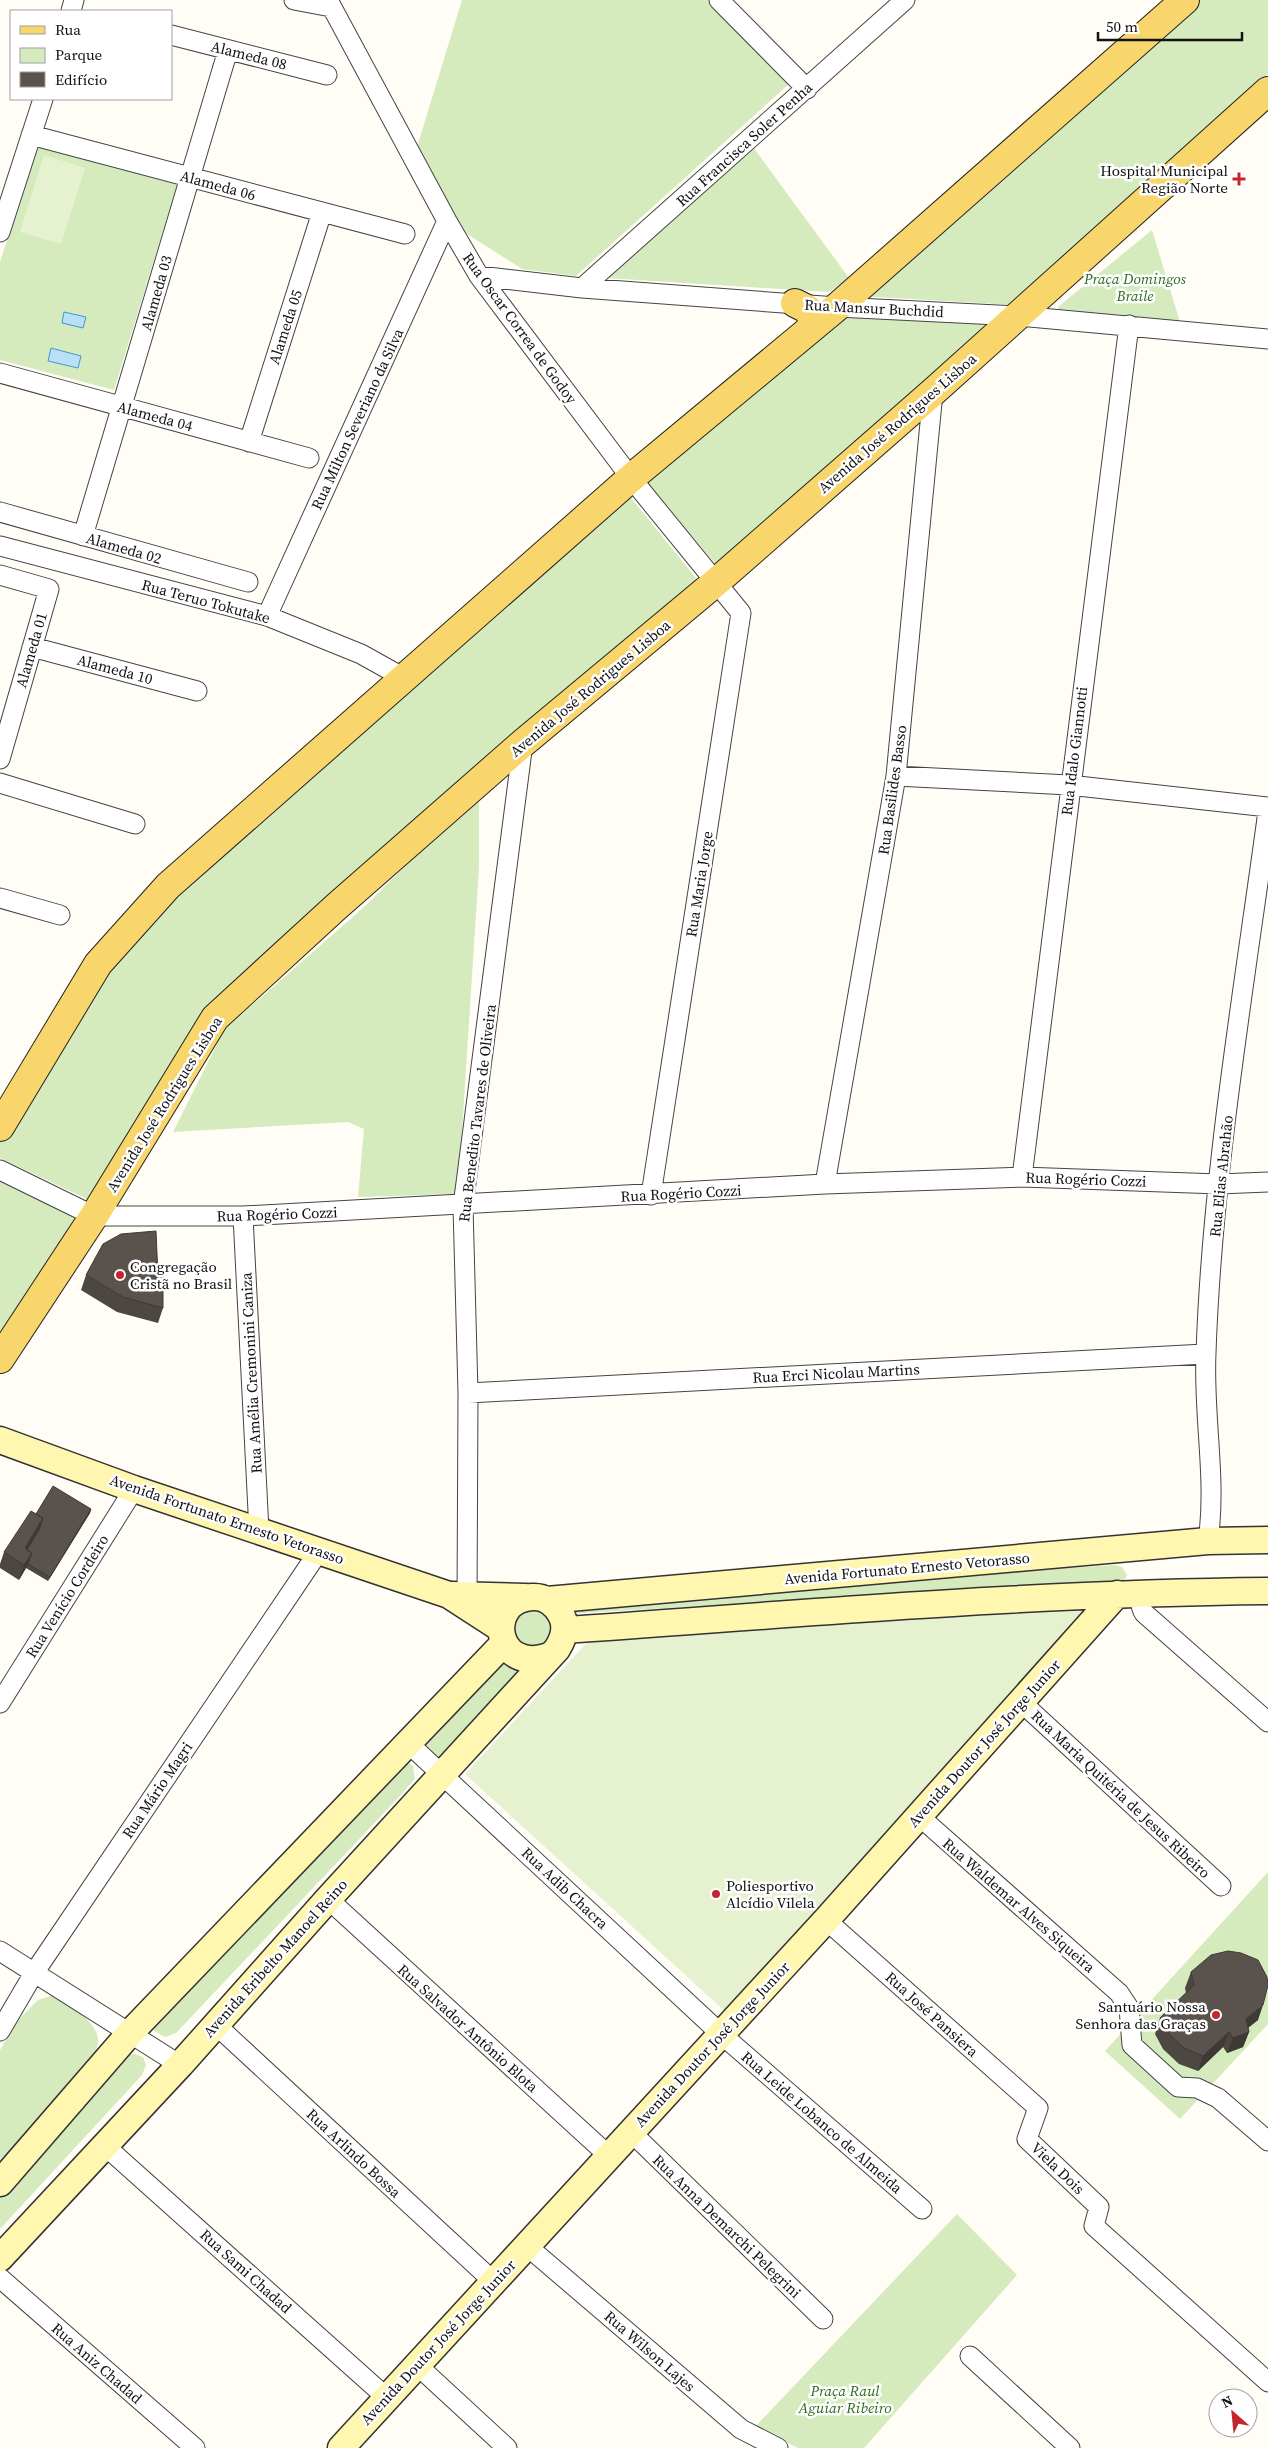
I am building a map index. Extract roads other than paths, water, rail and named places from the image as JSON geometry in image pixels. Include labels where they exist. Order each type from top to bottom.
[{"type":"main road","points":[[0,1127],[98,964],[168,886],[631,478],[837,307],[1185,0]]},
{"type":"main road","name":"Avenida José Rodrigues Lisboa","points":[[0,1359],[94,1216],[215,1018],[336,907],[523,743],[715,583],[933,392],[1268,91]]},
{"type":"main road","points":[[795,303],[809,310],[812,318],[811,328]]},
{"type":"main road","name":"Avenida Fortunato Ernesto Vetorasso","points":[[2,1438],[134,1489],[462,1598],[536,1599],[1208,1542],[1268,1540]]},
{"type":"main road","points":[[565,1630],[1146,1592],[1268,1591]]},
{"type":"main road","name":"Avenida Doutor José Jorge Junior","points":[[341,2448],[826,1920],[1117,1594]]},
{"type":"main road","points":[[1060,1597],[1068,1601],[1078,1611],[1082,1622],[1079,1636]]},
{"type":"main road","name":"Avenida Fortunato Ernesto Vetorasso","points":[[462,1598],[502,1635]]},
{"type":"main road","points":[[536,1599],[557,1607],[563,1618],[565,1630],[563,1640],[549,1656],[536,1660],[523,1659],[512,1653],[502,1635],[504,1614],[512,1604],[536,1599]]},
{"type":"main road","points":[[0,2183],[130,2033],[408,1743],[502,1635]]},
{"type":"main road","name":"Avenida Eribelto Manoel Reino","points":[[0,2258],[180,2065],[549,1656]]},
{"type":"street","points":[[294,0],[330,4]]},
{"type":"street","points":[[719,0],[807,89]]},
{"type":"street","name":"Rua Francisca Soler Penha","points":[[582,288],[905,0]]},
{"type":"street","name":"Rua Oscar Correa de Godoy","points":[[330,4],[447,221],[480,276],[631,478],[715,583]]},
{"type":"street","name":"Alameda 08","points":[[172,35],[327,75]]},
{"type":"street","name":"Alameda 03","points":[[84,536],[228,50]]},
{"type":"street","points":[[0,232],[43,100]]},
{"type":"street","name":"Alameda 06","points":[[31,135],[405,234]]},
{"type":"street","name":"Alameda 05","points":[[249,442],[322,212]]},
{"type":"street","name":"Rua Milton Severiano da Silva","points":[[266,616],[447,221]]},
{"type":"street","name":"Rua Mansur Buchdid","points":[[480,276],[582,288],[837,307],[1019,316],[1268,339]]},
{"type":"street","name":"Rua Idalo Giannotti","points":[[1022,1177],[1069,785],[1129,326]]},
{"type":"street","name":"Alameda 04","points":[[0,373],[309,458]]},
{"type":"street","name":"Rua Basilides Basso","points":[[825,1184],[896,776],[933,392]]},
{"type":"street","name":"Alameda 02","points":[[0,512],[248,582]]},
{"type":"street","name":"Rua Teruo Tokutake","points":[[0,546],[266,616],[361,654],[404,678]]},
{"type":"street","name":"Alameda 01","points":[[0,575],[49,589],[32,647],[6,719],[0,759]]},
{"type":"street","name":"Rua Maria Jorge","points":[[651,1195],[741,613],[715,583]]},
{"type":"street","name":"Alameda 10","points":[[32,647],[197,691]]},
{"type":"street","name":"Rua Benedito Tavares de Oliveira","points":[[462,1598],[468,1393],[462,1206],[523,743]]},
{"type":"street","points":[[896,776],[1069,785],[1268,807]]},
{"type":"street","points":[[0,783],[135,824]]},
{"type":"street","name":"Rua Elias Abrahão","points":[[1208,1542],[1212,1512],[1205,1354],[1219,1184],[1268,811]]},
{"type":"street","points":[[0,898],[60,915]]},
{"type":"street","points":[[0,1170],[94,1216]]},
{"type":"street","name":"Rua Rogério Cozzi","points":[[94,1216],[243,1216],[462,1206],[825,1184],[1022,1177],[1219,1184],[1268,1182]]},
{"type":"street","name":"Rua Amélia Cremonini Caniza","points":[[243,1216],[259,1531]]},
{"type":"street","name":"Rua Erci Nicolau Martins","points":[[468,1393],[1205,1354]]},
{"type":"street","name":"Rua Venício Cordeiro","points":[[0,1703],[134,1489]]},
{"type":"street","name":"Rua Mário Magri","points":[[0,2031],[34,1973],[319,1551]]},
{"type":"street","points":[[1146,1592],[1141,1600],[1140,1607],[1144,1613],[1268,1722]]},
{"type":"street","name":"Rua Maria Quitéria de Jesus Ribeiro","points":[[1021,1702],[1221,1886]]},
{"type":"street","name":"Rua Adib Chacra","points":[[408,1743],[721,2034]]},
{"type":"street","name":"Rua Waldemar Alves Siqueira","points":[[919,1816],[1120,1993],[1129,2008],[1132,2045],[1178,2087],[1197,2088],[1218,2098],[1268,2141]]},
{"type":"street","name":"Rua Salvador Antônio Blota","points":[[328,1899],[609,2156]]},
{"type":"street","name":"Rua José Pansiera","points":[[826,1920],[1038,2108]]},
{"type":"street","points":[[0,1951],[180,2065]]},
{"type":"street","name":"Rua Arlindo Bossa","points":[[215,2024],[494,2282]]},
{"type":"street","name":"Rua Leide Lobanco de Almeida","points":[[721,2034],[922,2209]]},
{"type":"street","name":"Viela Dois","points":[[1038,2108],[1026,2139],[1099,2207],[1094,2226],[1268,2382]]},
{"type":"street","name":"Rua Anna Demarchi Pelegrini","points":[[632,2132],[823,2319]]},
{"type":"street","name":"Rua Sami Chadad","points":[[104,2145],[387,2398]]},
{"type":"street","name":"Rua Wilson Lajes","points":[[527,2246],[741,2429],[778,2448]]},
{"type":"street","name":"Rua Aniz Chadad","points":[[0,2278],[195,2448]]},
{"type":"street","points":[[970,2356],[1070,2448]]},
{"type":"street","points":[[417,2365],[507,2448]]},
{"type":"water","points":[[64,312],[86,317],[83,328],[62,323]]},
{"type":"water","points":[[51,348],[81,356],[78,368],[48,361]]},
{"type":"place","name":"Hospital Municipal Região Norte","points":[[1239,179]]},
{"type":"place","name":"Congregação Cristã no Brasil","points":[[120,1275]]},
{"type":"place","name":"Poliesportivo Alcídio Vilela","points":[[716,1894]]},
{"type":"place","name":"Santuário Nossa Senhora das Graças","points":[[1216,2015]]},
{"type":"park label","name":"Praça Domingos Braile","points":[[1135,286]]},
{"type":"park label","name":"Praça Raul Aguiar Ribeiro","points":[[845,2398]]}]
